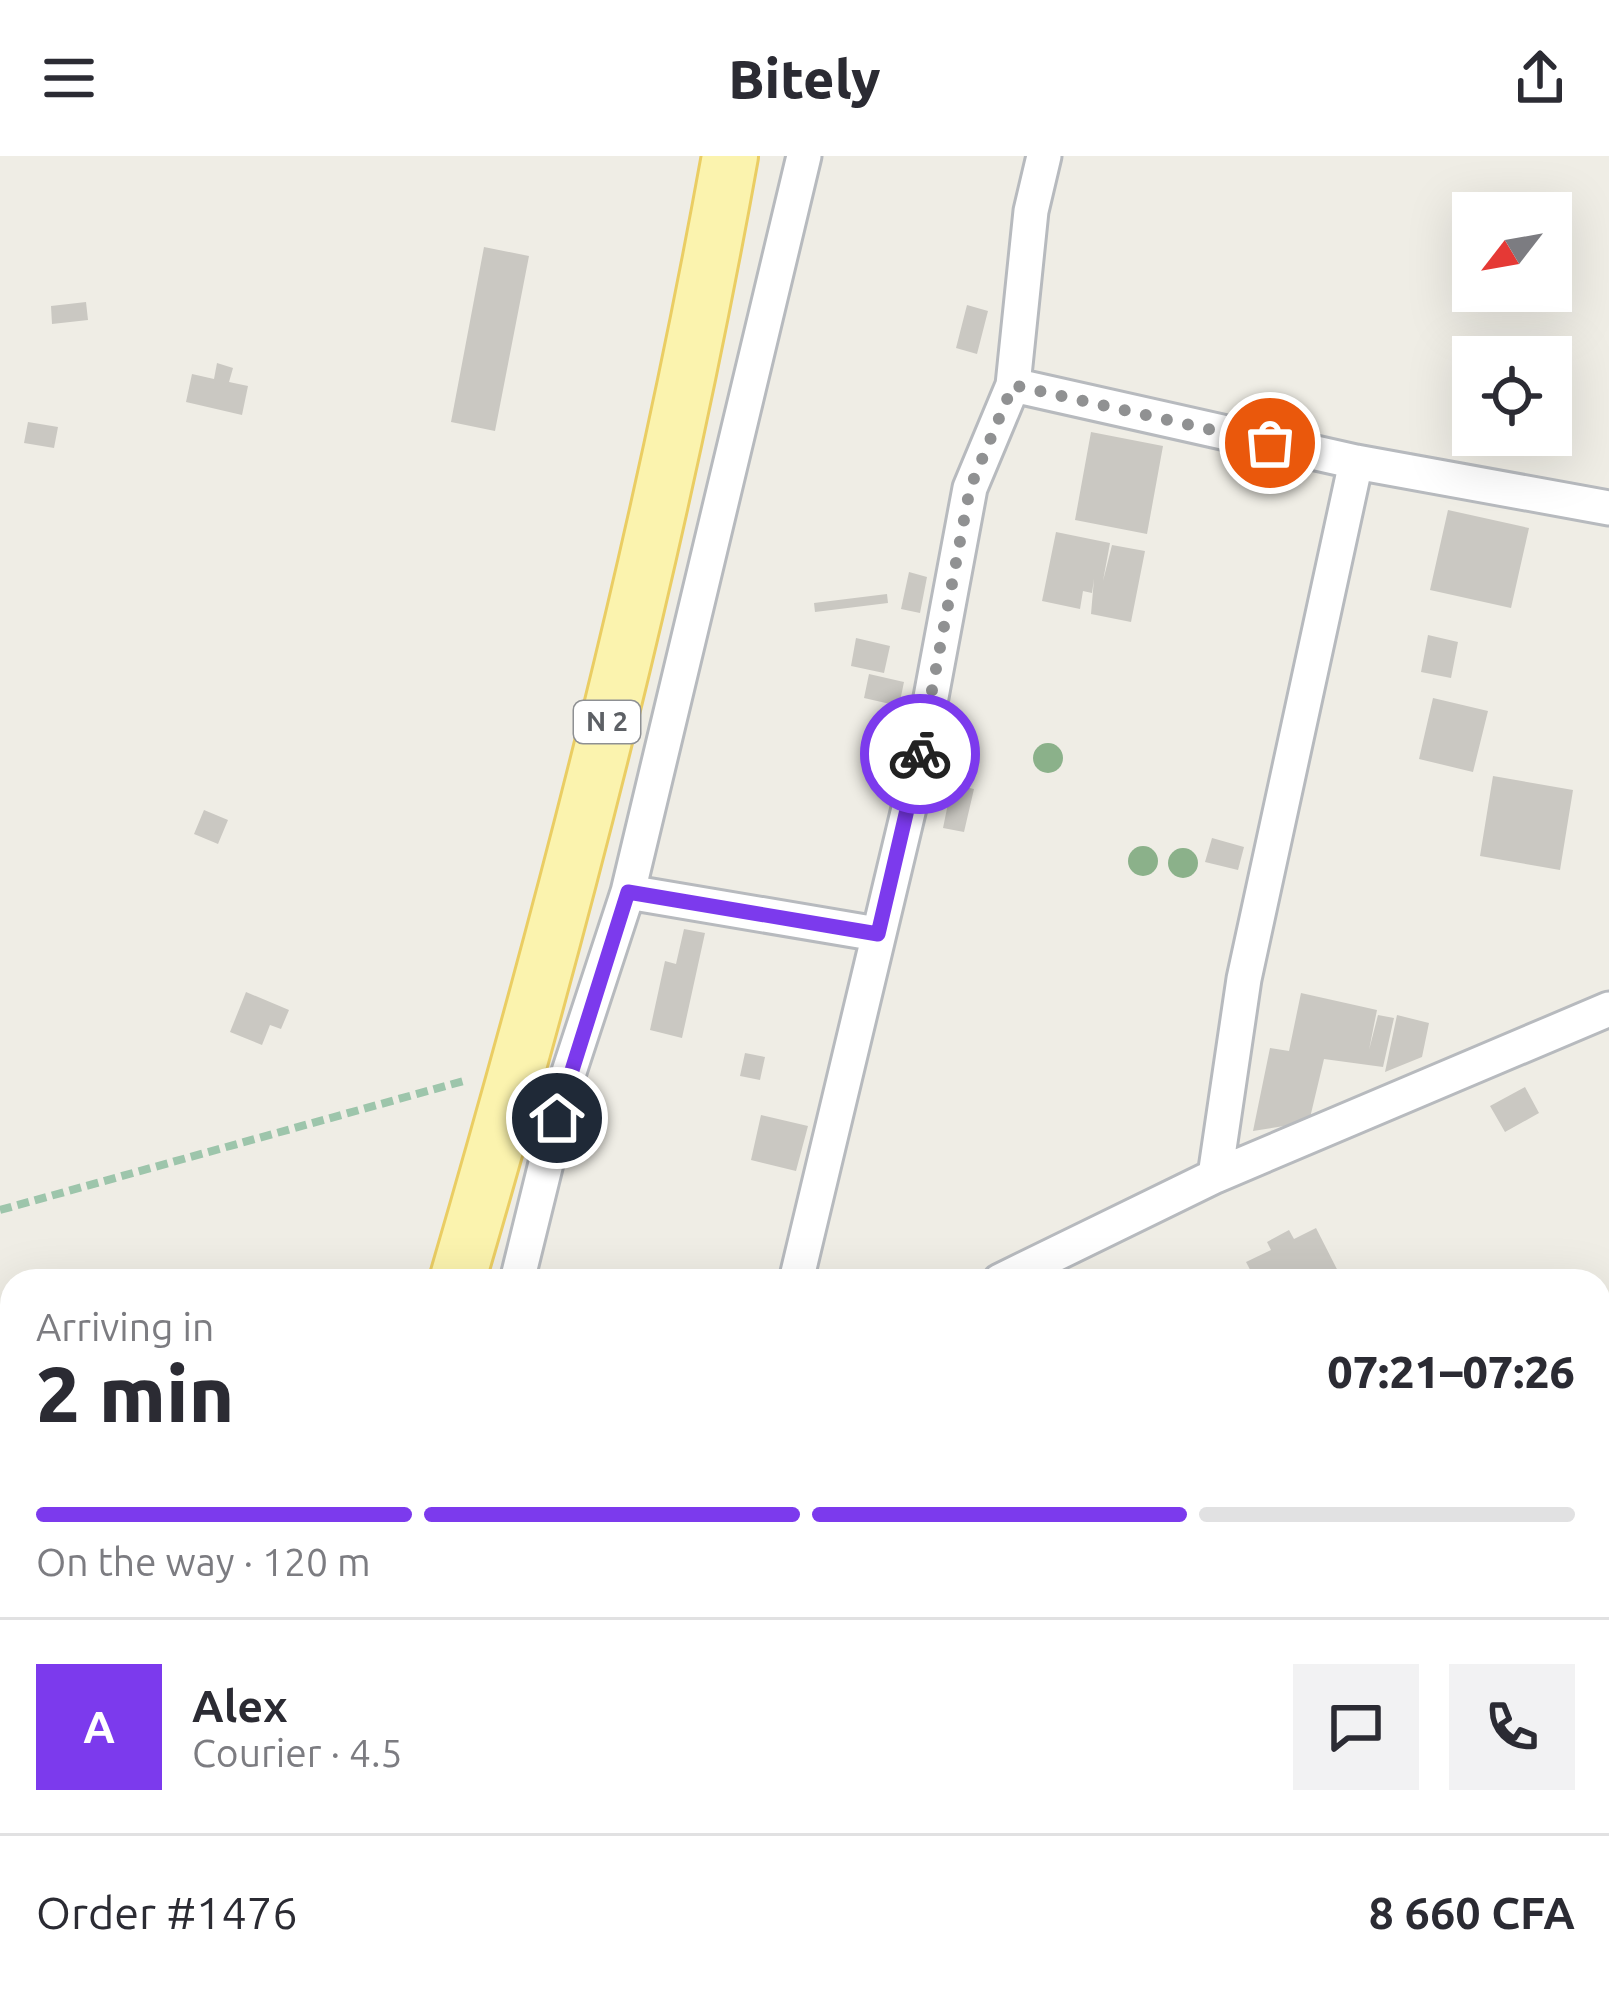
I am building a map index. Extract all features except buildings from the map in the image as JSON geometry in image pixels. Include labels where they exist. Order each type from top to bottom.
[{"type":"main road","name":"N 2","points":[[461,1269],[520,1066],[649,546],[730,156]]},
{"type":"street","points":[[520,1269],[567,1078],[628,892],[804,156]]},
{"type":"street","points":[[799,1269],[915,783],[970,488],[1013,385],[1031,211],[1044,156]]},
{"type":"street","points":[[1013,385],[1356,462],[1609,508]]},
{"type":"street","points":[[1215,1176],[1244,979],[1356,462]]},
{"type":"street","points":[[628,892],[878,934]]},
{"type":"street","points":[[1025,1269],[1215,1176],[1609,1009]]},
{"type":"path","points":[[0,1210],[520,1066]]},
{"type":"way so far","points":[[920,754],[970,488],[1013,385],[1270,443]]},
{"type":"route","points":[[557,1118],[628,892],[878,934],[920,754]]}]
